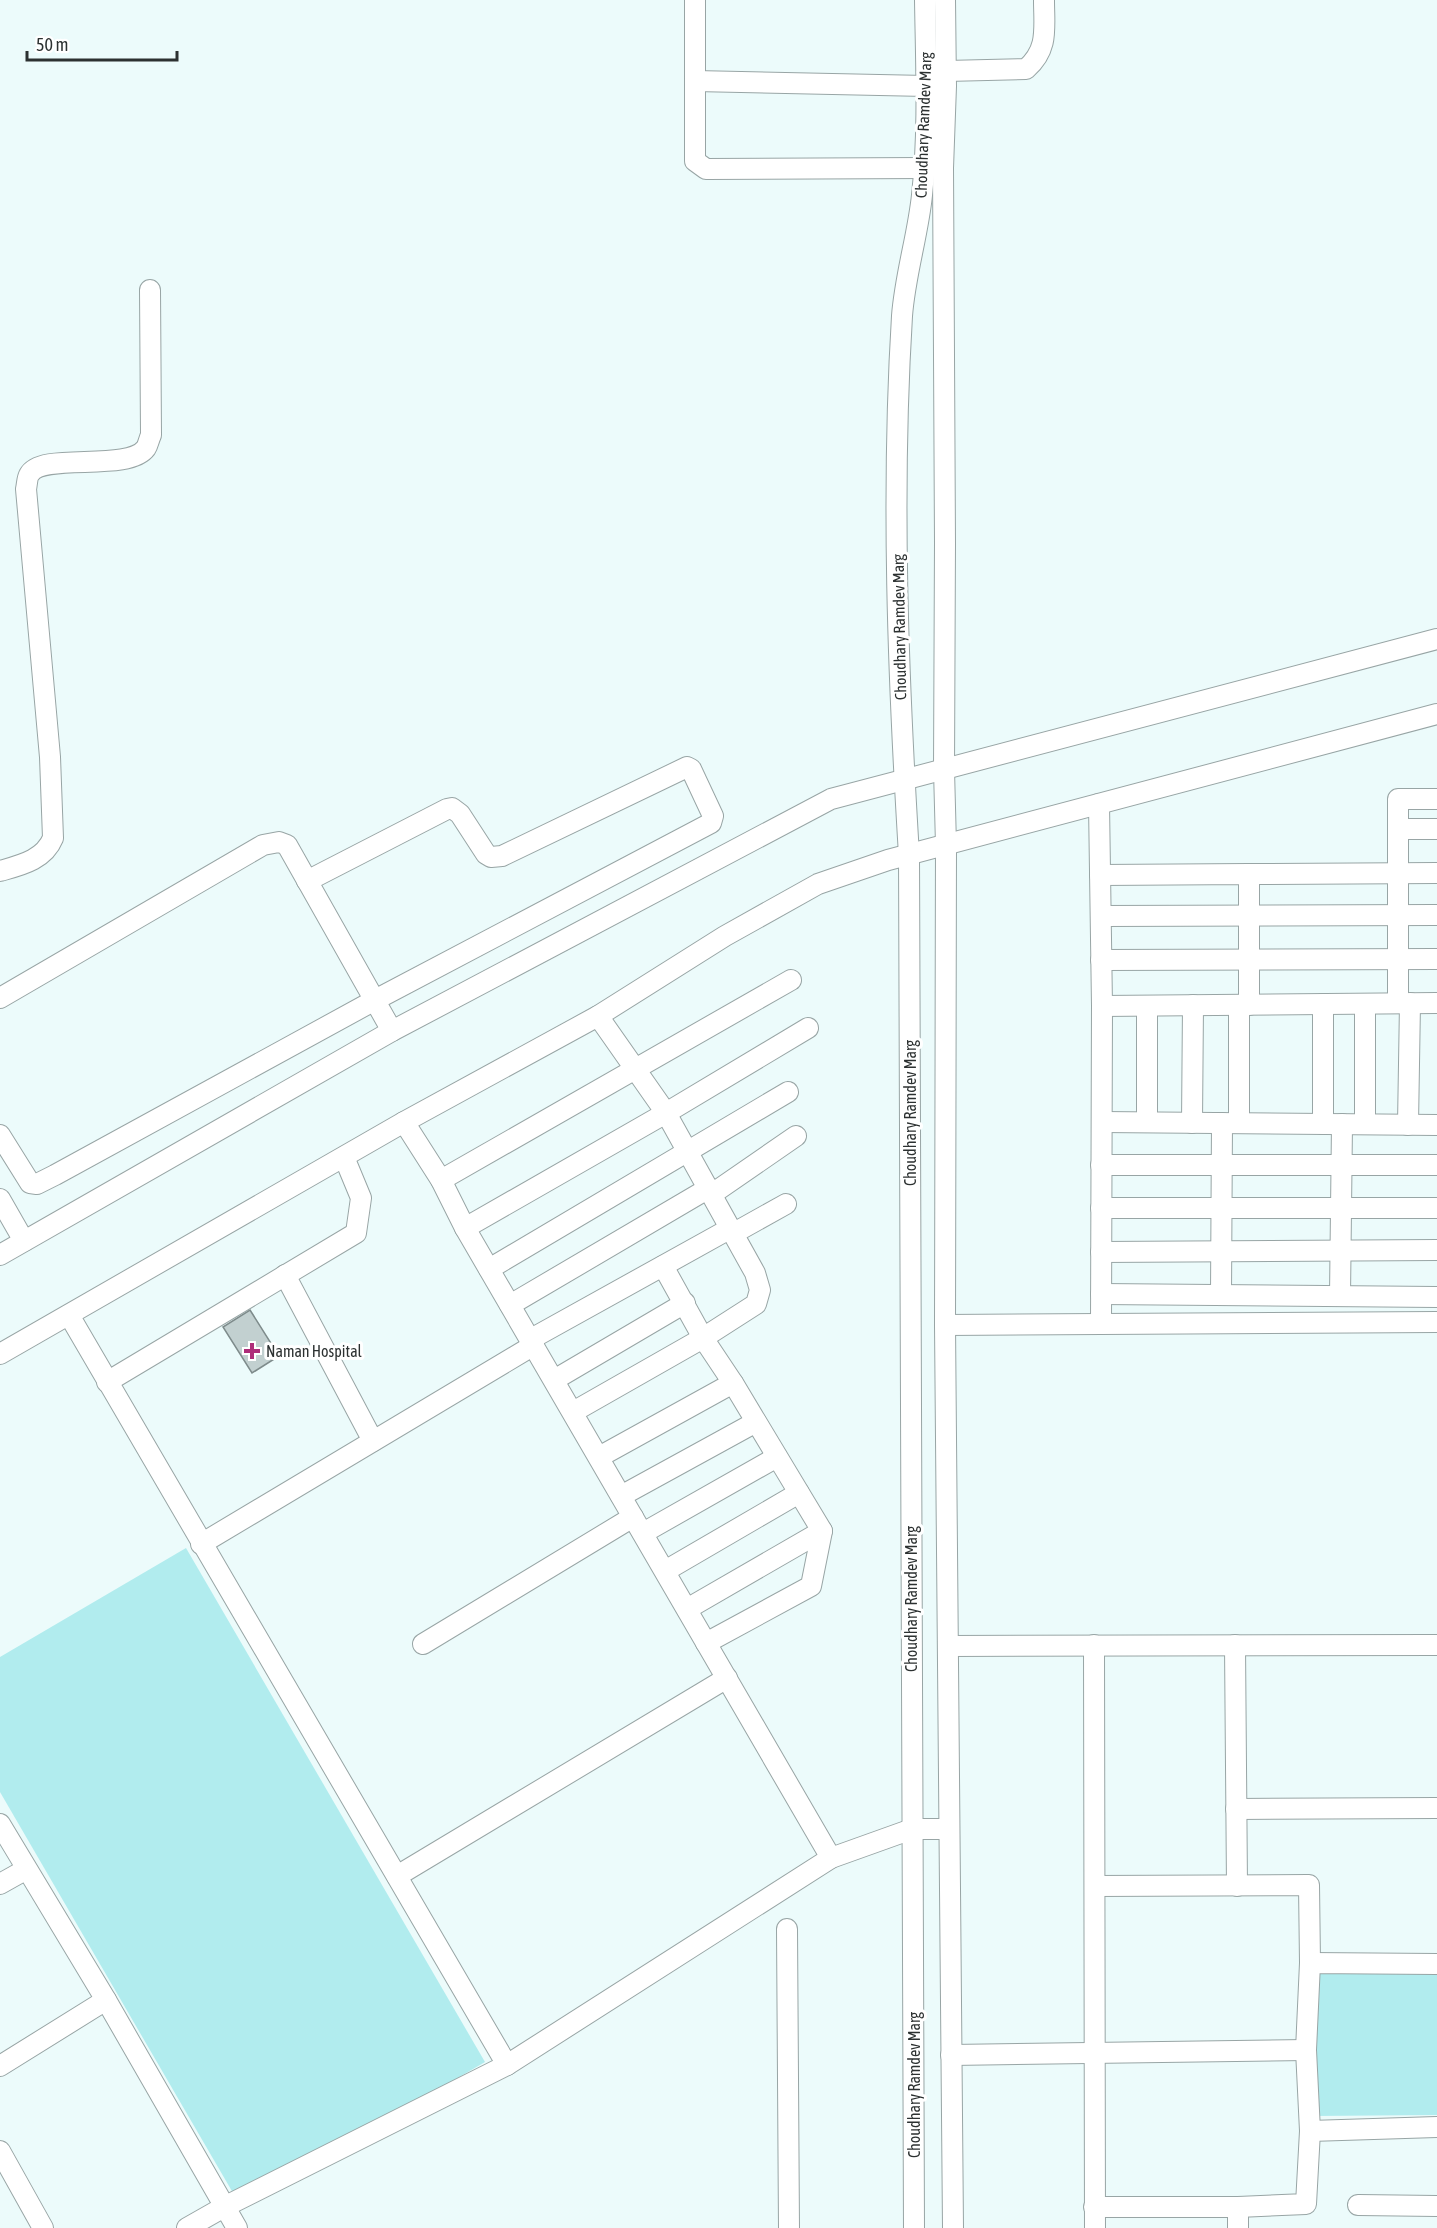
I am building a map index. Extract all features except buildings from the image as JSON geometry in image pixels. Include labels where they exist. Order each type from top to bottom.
[{"type":"street","points":[[695,0],[694,161],[700,167],[706,169],[924,168]]},
{"type":"street","name":"Choudhary Ramdev Marg","points":[[914,2228],[909,855],[899,682],[898,452],[902,313],[922,197],[924,168],[925,0]]},
{"type":"street","points":[[945,0],[946,70],[942,168],[946,845],[945,1325],[953,2228]]},
{"type":"street","points":[[946,70],[1026,69],[1037,60],[1044,42],[1044,0]]},
{"type":"street","points":[[695,81],[926,86]]},
{"type":"street","points":[[0,871],[25,864],[49,847],[53,838],[50,757],[26,489],[28,475],[35,468],[51,464],[138,456],[147,448],[151,435],[150,290]]},
{"type":"street","points":[[0,1255],[392,1031],[831,799],[1437,639]]},
{"type":"street","points":[[0,1354],[404,1122],[598,1016],[725,936],[818,884],[909,855],[1437,714]]},
{"type":"street","points":[[0,1135],[30,1183],[37,1184],[375,1000],[711,823],[713,816],[691,769],[683,768],[501,856],[491,857],[486,854],[460,814],[452,808],[308,881]]},
{"type":"street","points":[[1408,1125],[1404,1003],[1398,959],[1398,799],[1437,799]]},
{"type":"street","points":[[1099,804],[1102,1006],[1101,1324]]},
{"type":"street","points":[[1398,829],[1437,829]]},
{"type":"street","points":[[0,998],[263,845],[273,842],[284,843],[308,881],[392,1031]]},
{"type":"street","points":[[1100,875],[1437,873]]},
{"type":"street","points":[[1221,1295],[1222,1165],[1231,1123],[1249,960],[1249,874]]},
{"type":"street","points":[[1101,916],[1437,915]]},
{"type":"street","points":[[1101,960],[1437,959]]},
{"type":"street","points":[[441,1180],[791,980]]},
{"type":"street","points":[[1102,1006],[1437,1003]]},
{"type":"street","points":[[1323,1004],[1333,1124],[1342,1165],[1341,1296]]},
{"type":"street","points":[[1365,1004],[1365,1124]]},
{"type":"street","points":[[1192,1123],[1193,1005]]},
{"type":"street","points":[[1147,1006],[1147,1122]]},
{"type":"street","points":[[573,1412],[703,1338],[756,1304],[760,1290],[755,1273],[666,1113],[598,1016]]},
{"type":"street","points":[[465,1228],[666,1113],[808,1028]]},
{"type":"street","points":[[489,1269],[788,1092]]},
{"type":"street","points":[[404,1122],[441,1180],[465,1228],[831,1858]]},
{"type":"street","points":[[1102,1122],[1437,1125]]},
{"type":"street","points":[[510,1305],[710,1191],[796,1136]]},
{"type":"street","points":[[107,1382],[356,1233],[361,1198],[344,1157]]},
{"type":"street","points":[[1101,1165],[1437,1165]]},
{"type":"street","points":[[0,1199],[24,1241]]},
{"type":"street","points":[[201,1544],[373,1442],[533,1342],[663,1266],[786,1204]]},
{"type":"street","points":[[1101,1208],[1437,1208]]},
{"type":"street","points":[[1101,1252],[1437,1250]]},
{"type":"street","points":[[663,1266],[703,1338],[733,1383],[822,1531],[811,1586],[706,1643]]},
{"type":"street","points":[[285,1275],[373,1442]]},
{"type":"street","points":[[1101,1294],[1437,1297]]},
{"type":"street","points":[[554,1380],[685,1303]]},
{"type":"street","points":[[69,1315],[507,2065]]},
{"type":"street","points":[[945,1325],[1437,1322]]},
{"type":"street","points":[[599,1457],[733,1383]]},
{"type":"street","points":[[621,1496],[756,1422]]},
{"type":"street","points":[[423,1644],[638,1525],[777,1457]]},
{"type":"street","points":[[665,1571],[799,1493]]},
{"type":"street","points":[[687,1609],[822,1531]]},
{"type":"street","points":[[1094,1645],[1095,2228]]},
{"type":"street","points":[[1236,1645],[1237,1886]]},
{"type":"street","points":[[948,1646],[1437,1645]]},
{"type":"street","points":[[397,1876],[727,1678]]},
{"type":"street","points":[[1236,1809],[1437,1808]]},
{"type":"street","points":[[0,1824],[106,2000],[237,2228]]},
{"type":"street","points":[[187,2228],[224,2207],[507,2065],[831,1858],[912,1829],[950,1829]]},
{"type":"street","points":[[0,1884],[26,1869]]},
{"type":"street","points":[[1094,2207],[1238,2207],[1306,2204],[1310,2131],[1306,2050],[1310,1963],[1309,1885],[1095,1886]]},
{"type":"street","points":[[787,1929],[789,2228]]},
{"type":"street","points":[[1310,1963],[1437,1964]]},
{"type":"street","points":[[0,2066],[106,2000]]},
{"type":"street","points":[[951,2055],[1306,2050]]},
{"type":"street","points":[[1310,2131],[1437,2127]]},
{"type":"street","points":[[1,2156],[43,2228]]},
{"type":"street","points":[[1358,2205],[1437,2206]]},
{"type":"street","points":[[1238,2207],[1238,2228]]},
{"type":"shaded area","points":[[186,1548],[485,2062],[240,2205],[0,1792],[0,1657]]},
{"type":"shaded area","points":[[1437,1973],[1437,2115],[1313,2116],[1311,1974]]},
{"type":"place","name":"Naman Hospital","points":[[252,1351]]}]
